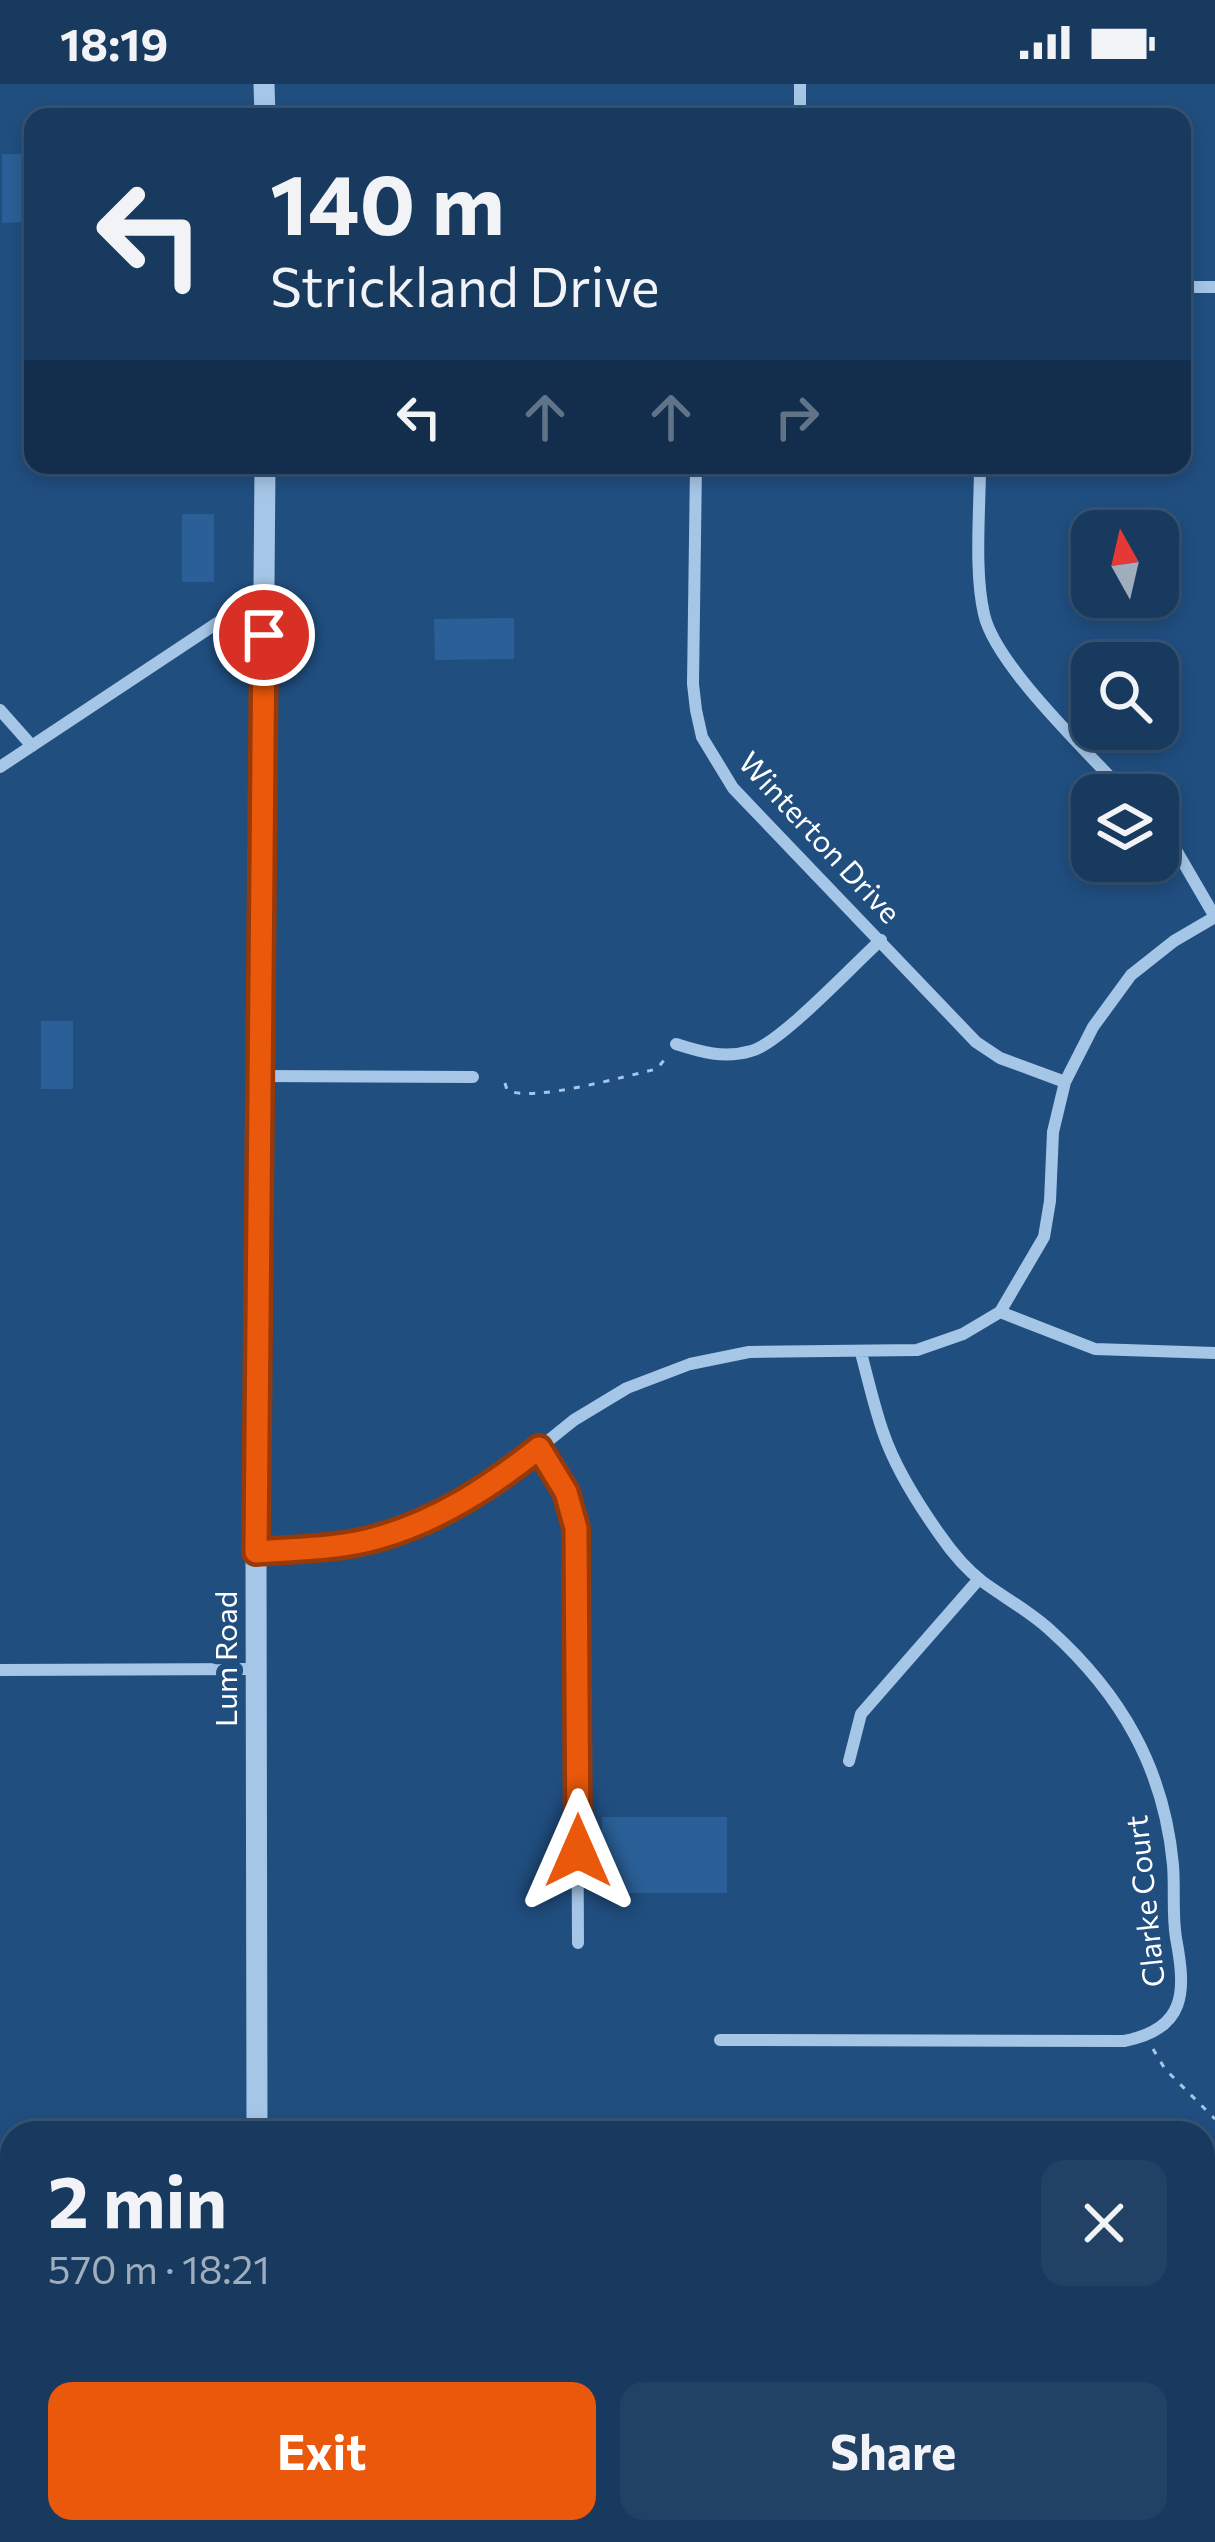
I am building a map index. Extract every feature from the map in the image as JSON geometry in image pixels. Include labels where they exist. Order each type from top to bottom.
[{"type":"street","name":"Lum Road","points":[[257,2121],[256,1552],[265,474]]},
{"type":"street","name":"Winterton Drive","points":[[696,474],[693,684],[701,736],[720,770],[976,1042],[1000,1058],[1065,1082]]},
{"type":"street","points":[[980,474],[984,616],[1012,668],[1107,774]]},
{"type":"street","points":[[0,767],[265,591]]},
{"type":"street","points":[[0,710],[32,746]]},
{"type":"street","points":[[256,1552],[376,1539],[448,1510],[497,1482],[574,1420],[627,1388],[690,1364],[749,1352],[917,1350],[963,1334],[1000,1312],[1044,1237],[1053,1132],[1065,1082],[1094,1027],[1131,975],[1174,940],[1215,917],[1179,854]]},
{"type":"street","points":[[676,1044],[712,1055],[753,1051],[775,1038],[881,940]]},
{"type":"street","points":[[259,1076],[473,1077]]},
{"type":"street","points":[[1000,1312],[1095,1349],[1215,1353]]},
{"type":"street","name":"Clarke Court","points":[[861,1353],[884,1436],[915,1498],[944,1541],[979,1579],[1036,1617],[1083,1660],[1117,1703],[1138,1740],[1162,1804],[1173,1864],[1174,1929],[1183,1977],[1179,2006],[1146,2037]]},
{"type":"street","points":[[539,1448],[566,1492],[576,1528],[578,1943]]},
{"type":"street","points":[[849,1761],[861,1714],[979,1579]]},
{"type":"street","points":[[0,1670],[257,1669]]},
{"type":"street","points":[[720,2040],[1089,2042],[1146,2037]]},
{"type":"path","points":[[505,1083],[515,1094],[562,1091],[657,1069],[676,1044]]},
{"type":"path","points":[[1146,2037],[1165,2069],[1215,2119]]},
{"type":"shaded area","points":[[2,154],[24,154],[24,222],[2,223]]},
{"type":"shaded area","points":[[182,514],[214,514],[214,582],[182,582]]},
{"type":"shaded area","points":[[514,618],[514,659],[435,660],[434,619]]},
{"type":"shaded area","points":[[41,1021],[73,1021],[73,1089],[41,1089]]},
{"type":"shaded area","points":[[602,1817],[727,1817],[727,1893],[602,1893]]},
{"type":"route","points":[[264,635],[256,1552],[376,1539],[448,1510],[497,1482],[539,1448],[566,1492],[576,1528],[578,1851]]}]
